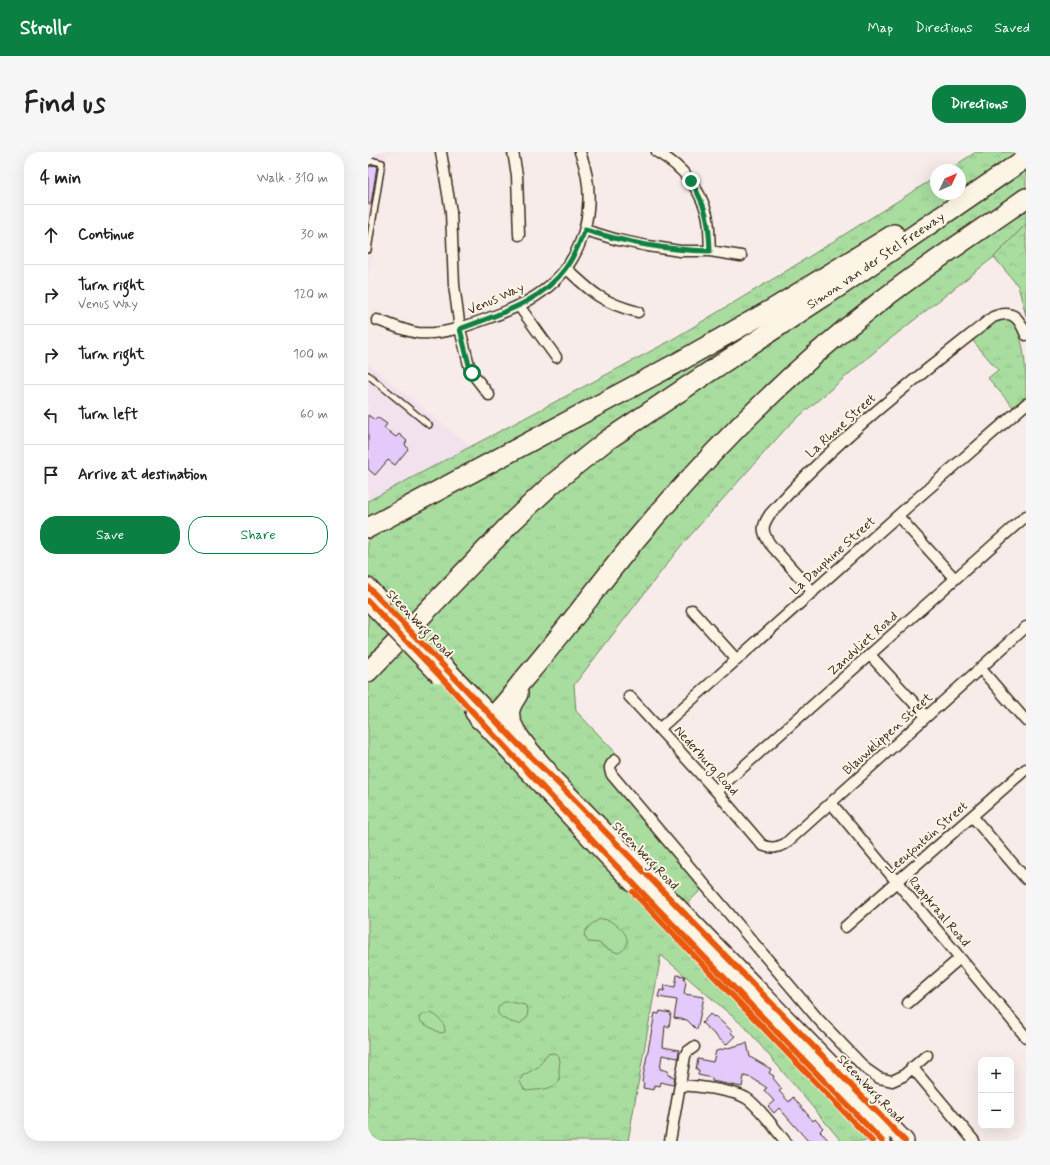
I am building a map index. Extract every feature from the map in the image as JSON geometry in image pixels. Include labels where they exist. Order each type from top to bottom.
[{"type":"highway","points":[[966,189],[1002,168],[1022,161]]},
{"type":"highway","name":"Simon van der Stel Freeway","points":[[368,672],[514,520],[551,485],[606,441],[843,284],[1022,161]]},
{"type":"highway","points":[[485,718],[536,665],[621,557],[699,466],[755,410],[806,362],[871,308],[1026,198]]},
{"type":"highway","points":[[368,528],[677,363],[774,308],[948,200]]},
{"type":"highway","points":[[536,665],[513,702],[510,717],[519,738],[547,771]]},
{"type":"main road","name":"Steenberg Road","points":[[371,599],[442,671],[602,851],[882,1141]]},
{"type":"main road","name":"Steenberg Road","points":[[485,718],[520,745],[547,771],[905,1141]]},
{"type":"street","points":[[441,152],[451,212],[454,285],[460,329],[470,369],[478,382],[489,395]]},
{"type":"street","points":[[513,152],[517,176],[520,235]]},
{"type":"street","name":"Venus Way","points":[[377,320],[417,333],[460,329],[519,306],[543,292],[566,268],[576,251],[585,230],[590,198],[585,164],[580,152]]},
{"type":"street","points":[[657,152],[679,168],[691,181],[701,198],[707,215],[710,251]]},
{"type":"street","points":[[585,230],[618,240],[648,246],[680,251],[710,251],[741,256]]},
{"type":"street","points":[[566,268],[594,294],[604,301],[618,307],[638,312]]},
{"type":"street","points":[[519,306],[556,357]]},
{"type":"street","name":"La Rhone Street","points":[[813,592],[770,544],[765,536],[763,528],[765,520],[829,452],[898,393],[993,317],[1000,314],[1015,316],[1021,322],[1026,335]]},
{"type":"street","name":"La Dauphine Street","points":[[659,729],[1026,404]]},
{"type":"street","points":[[898,516],[955,579]]},
{"type":"street","name":"Zandvliet Road","points":[[716,791],[1026,516]]},
{"type":"street","points":[[692,610],[736,660]]},
{"type":"street","name":"Blauwklippen Street","points":[[762,845],[770,848],[785,844],[1026,627]]},
{"type":"street","points":[[870,655],[926,716]]},
{"type":"street","points":[[980,668],[1026,721]]},
{"type":"street","name":"Nederburg Road","points":[[629,696],[716,791],[762,845]]},
{"type":"street","points":[[615,760],[610,766],[612,775],[818,1019],[866,1069],[879,1078],[892,1081],[902,1076],[927,1055]]},
{"type":"street","name":"Leeufontein Street","points":[[845,927],[1026,769]]},
{"type":"street","name":"Raapkraal Road","points":[[831,803],[1026,1037]]},
{"type":"street","points":[[972,816],[1026,879]]},
{"type":"street","points":[[908,1003],[960,958]]},
{"type":"street","points":[[670,1141],[684,1056],[694,1047]]},
{"type":"street","points":[[912,1068],[974,1141]]},
{"type":"street","points":[[680,1085],[694,1086],[747,1098],[786,1141]]},
{"type":"lane","points":[[368,162],[374,161],[382,163],[368,250]]},
{"type":"lane","points":[[368,375],[429,425]]},
{"type":"shaded area","points":[[368,152],[396,152],[387,154],[368,277]]},
{"type":"shaded area","points":[[368,364],[471,447],[368,502]]},
{"type":"green space","points":[[976,152],[1026,152],[1026,224],[994,257],[885,343],[789,425],[680,547],[574,685],[576,711],[619,756],[610,766],[705,886],[664,926],[870,1141],[841,1141],[746,1028],[661,955],[628,1141],[368,1141],[368,501],[668,342],[783,273],[930,181],[930,200],[966,200],[966,164],[957,164]]},
{"type":"green space","points":[[1026,224],[1026,316],[1018,286],[994,257]]},
{"type":"green space","points":[[1006,318],[1013,323],[1018,330],[1024,352],[1026,376],[1026,396],[1013,407],[988,378],[998,370],[972,340],[996,321]]},
{"type":"green space","points":[[600,919],[613,922],[624,932],[627,938],[627,943],[624,949],[618,953],[599,943],[588,942],[584,935],[588,927]]},
{"type":"green space","points":[[504,1002],[525,1005],[528,1010],[527,1018],[519,1024],[501,1017],[498,1014],[498,1010],[499,1006]]},
{"type":"green space","points":[[431,1013],[441,1021],[445,1032],[440,1033],[421,1022],[419,1019],[421,1015]]},
{"type":"green space","points":[[553,1053],[558,1056],[560,1060],[558,1082],[555,1085],[545,1089],[527,1091],[524,1089],[520,1082],[522,1076],[538,1067],[547,1054]]},
{"type":"building","points":[[375,165],[377,166],[371,204],[368,204],[368,167]]},
{"type":"building","points":[[368,415],[375,420],[377,417],[387,424],[384,428],[396,437],[399,434],[407,441],[405,444],[408,449],[395,465],[388,460],[375,475],[368,469]]},
{"type":"building","points":[[677,975],[685,976],[684,979],[686,982],[684,994],[704,997],[697,1030],[687,1020],[674,1018],[677,1000],[658,997],[660,990],[664,991],[665,985],[675,987]]},
{"type":"building","points":[[660,1011],[671,1013],[669,1027],[665,1026],[663,1047],[679,1050],[678,1058],[662,1055],[660,1069],[668,1071],[668,1075],[675,1077],[673,1085],[661,1082],[660,1086],[655,1085],[654,1090],[643,1088],[644,1083],[642,1082],[655,1013],[659,1014]]},
{"type":"building","points":[[710,1014],[714,1017],[715,1016],[732,1031],[731,1033],[735,1036],[726,1045],[702,1023]]},
{"type":"building","points":[[747,1043],[750,1057],[771,1069],[769,1073],[774,1076],[773,1078],[782,1089],[779,1091],[789,1102],[793,1097],[813,1121],[815,1119],[823,1128],[820,1131],[829,1141],[808,1141],[779,1108],[774,1113],[768,1106],[774,1101],[764,1090],[767,1088],[752,1078],[744,1076],[742,1087],[712,1081],[712,1078],[698,1075],[699,1070],[696,1069],[698,1059],[713,1062],[716,1051]]},
{"type":"cycle path","points":[[368,587],[519,745],[561,786],[905,1141]]},
{"type":"cycle path","points":[[368,601],[439,675],[602,851],[882,1141]]},
{"type":"cycle path","points":[[633,892],[872,1141]]},
{"type":"route","points":[[472,373],[460,329],[519,306],[543,292],[566,268],[576,251],[585,230],[618,240],[648,246],[680,251],[710,251],[707,215],[701,198],[691,181]]}]
